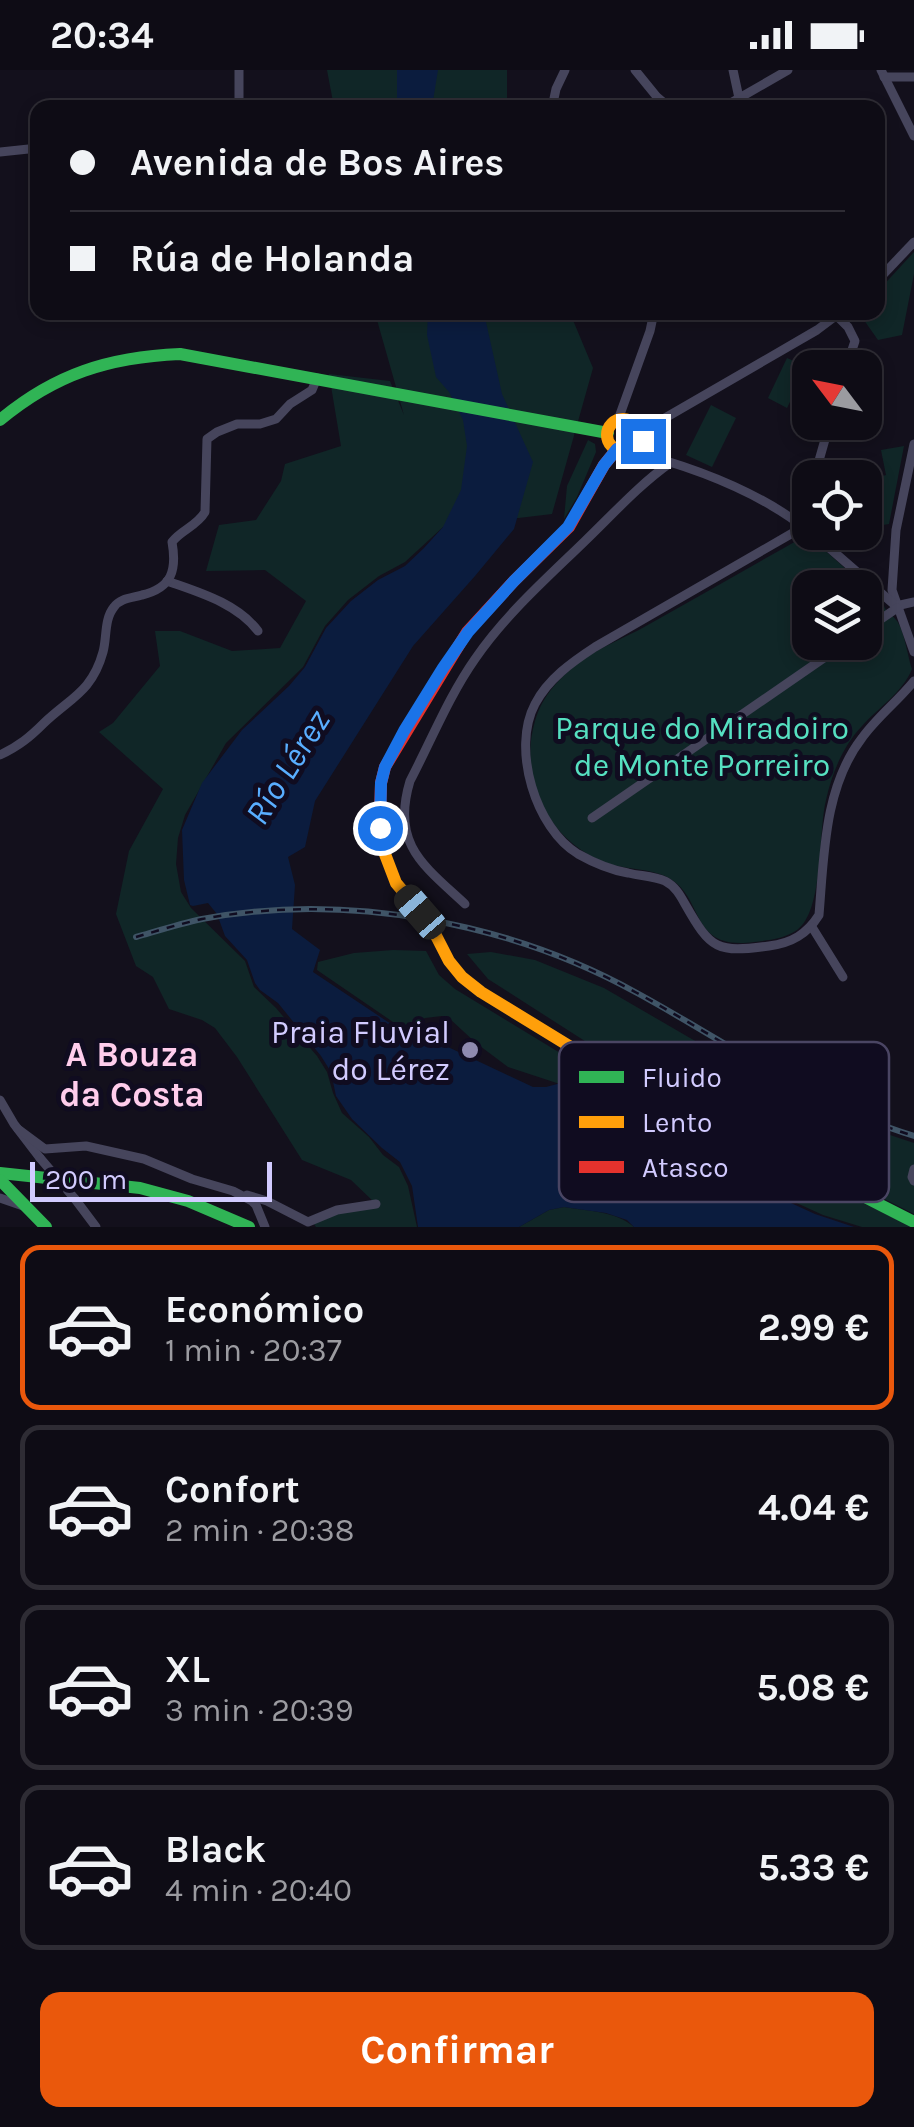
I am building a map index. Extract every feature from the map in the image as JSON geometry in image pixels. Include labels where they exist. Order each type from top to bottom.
[{"type":"main road","points":[[0,420],[24,400],[70,373],[127,357],[180,354],[587,430],[615,443],[634,446],[639,439],[638,429],[625,420],[610,426],[615,443],[568,527],[468,632],[404,731],[381,783],[380,828],[396,883],[428,922],[449,961],[481,992],[563,1042]]},
{"type":"main road","points":[[0,1176],[124,1185],[191,1201],[241,1226]]},
{"type":"main road","points":[[0,1176],[46,1227]]},
{"type":"main road","points":[[876,1202],[914,1222]]},
{"type":"street","points":[[239,70],[239,100]]},
{"type":"street","points":[[554,100],[565,70]]},
{"type":"street","points":[[635,70],[661,100]]},
{"type":"street","points":[[734,70],[739,98]]},
{"type":"street","points":[[736,100],[788,70]]},
{"type":"street","points":[[882,74],[914,78]]},
{"type":"street","points":[[882,74],[914,136]]},
{"type":"street","points":[[0,152],[30,149]]},
{"type":"street","points":[[885,273],[914,242]]},
{"type":"street","points":[[652,320],[625,420],[652,422],[665,418],[830,320]]},
{"type":"street","points":[[843,320],[855,340],[852,350]]},
{"type":"street","points":[[0,754],[32,737],[86,687],[104,651],[113,607],[120,601],[147,594],[166,581],[176,564],[172,542],[205,512],[207,439],[238,424],[276,419],[312,390],[317,378]]},
{"type":"street","points":[[648,480],[654,471],[639,439],[665,418]]},
{"type":"street","points":[[649,455],[656,428]]},
{"type":"street","points":[[615,443],[752,494],[792,520]]},
{"type":"street","points":[[914,444],[896,530],[892,590],[914,652]]},
{"type":"street","points":[[465,904],[413,851],[404,818],[410,781],[482,650],[537,588],[670,462]]},
{"type":"street","points":[[792,539],[574,661],[558,674],[534,705],[528,722],[528,776],[540,808],[565,845],[607,868],[671,884],[708,940],[728,950],[790,942],[812,927],[819,916],[837,784],[861,738],[914,681]]},
{"type":"street","points":[[831,550],[897,607]]},
{"type":"street","points":[[166,581],[228,606],[258,631]]},
{"type":"street","points":[[882,618],[897,607],[914,602]]},
{"type":"street","points":[[592,818],[821,660]]},
{"type":"street","points":[[812,927],[843,977]]},
{"type":"street","points":[[0,1100],[18,1129],[96,1227]]},
{"type":"street","points":[[18,1129],[45,1149],[86,1146],[144,1160],[243,1197],[256,1205],[266,1227]]},
{"type":"street","points":[[914,1169],[914,1182]]},
{"type":"street","points":[[243,1197],[257,1197],[308,1222],[337,1210],[376,1204]]},
{"type":"street","points":[[241,1226],[253,1215],[243,1197]]},
{"type":"street","points":[[0,1198],[22,1203]]},
{"type":"green space","points":[[327,70],[507,70],[507,100],[333,100]]},
{"type":"green space","points":[[914,252],[914,274],[902,335],[878,340],[864,320],[885,320],[885,283]]},
{"type":"green space","points":[[377,320],[573,320],[593,368],[552,514],[443,527],[405,562],[348,600],[325,626],[303,667],[226,743],[185,815],[176,864],[181,892],[191,908],[245,961],[254,987],[317,1056],[342,1113],[399,1167],[408,1186],[417,1227],[316,1227],[312,1221],[375,1203],[351,1180],[302,1160],[215,1028],[169,1009],[153,977],[136,966],[116,914],[129,851],[163,789],[99,732],[113,723],[160,666],[155,631],[180,631],[232,651],[280,648],[306,601],[265,570],[206,571],[219,525],[256,520],[281,481],[285,464],[341,446],[329,374],[390,381],[404,415]]},
{"type":"green space","points":[[787,358],[792,360],[792,398],[787,408],[768,398]]},
{"type":"green space","points":[[711,405],[736,418],[712,467],[686,455]]},
{"type":"green space","points":[[588,440],[595,444],[596,452],[564,519],[567,486]]},
{"type":"green space","points":[[904,446],[889,524],[882,525],[882,476],[886,475],[881,450]]},
{"type":"green space","name":"Parque do Miradoiro de Monte Porreiro","points":[[792,543],[792,550],[824,550],[847,570],[792,570],[792,660],[882,660],[882,601],[899,625],[912,669],[844,751],[828,790],[812,906],[797,930],[782,937],[732,943],[717,938],[707,930],[678,885],[665,876],[591,856],[557,828],[544,809],[531,767],[531,744],[542,703],[580,662]]},
{"type":"green space","points":[[426,951],[439,975],[455,989],[559,1052],[559,1084],[508,1067],[442,1016],[425,1018],[409,1029],[393,1022],[317,970],[318,962],[354,953]]},
{"type":"green space","points":[[491,952],[535,960],[604,988],[697,1042],[586,1042],[488,979],[467,954]]},
{"type":"green space","points":[[889,1135],[914,1143],[914,1214],[889,1201]]},
{"type":"green space","points":[[794,1202],[859,1202],[911,1227],[862,1227]]},
{"type":"green space","points":[[564,1207],[610,1215],[634,1227],[519,1227],[549,1210]]},
{"type":"water","points":[[397,70],[438,70],[433,100],[397,100]]},
{"type":"water","name":"Río Lérez","points":[[428,320],[486,320],[502,394],[533,462],[514,529],[413,646],[315,801],[305,847],[288,857],[295,885],[292,929],[320,950],[313,972],[388,1022],[533,1087],[559,1084],[559,1202],[789,1202],[854,1227],[634,1227],[627,1220],[606,1213],[564,1207],[549,1210],[519,1227],[418,1227],[412,1186],[400,1162],[352,1119],[336,1096],[331,1072],[321,1056],[278,1003],[260,990],[247,960],[225,936],[217,914],[208,903],[190,905],[184,880],[182,830],[202,783],[242,730],[305,667],[326,628],[351,601],[405,566],[443,527],[461,490],[467,446],[463,420],[449,392],[436,377]]},
{"type":"railway","points":[[136,937],[202,919],[257,912],[313,909],[426,919],[481,931],[588,968],[721,1042]]},
{"type":"railway","points":[[889,1127],[914,1136]]},
{"type":"traffic: fast","points":[[0,420],[41,391],[84,371],[130,359],[180,354],[608,433]]},
{"type":"traffic: fast","points":[[0,1173],[140,1188],[188,1201],[249,1227]]},
{"type":"traffic: fast","points":[[0,1180],[46,1227]]},
{"type":"traffic: fast","points":[[875,1202],[914,1222]]},
{"type":"traffic: slow","points":[[623,419],[634,424],[639,435],[634,446],[623,451],[612,446],[607,435],[612,424],[623,419]]},
{"type":"traffic: slow","points":[[380,814],[383,849],[396,883],[429,922],[449,961],[481,992],[563,1042]]},
{"type":"traffic: jam","points":[[380,814],[385,767],[467,632],[569,527],[617,449]]},
{"type":"place","name":"Praia Fluvial do Lérez","points":[[470,1050]]},
{"type":"district","name":"A Bouza da Costa","points":[[132,1074]]},
{"type":"route","points":[[380,828],[385,767],[455,650],[514,581],[568,527],[617,449],[655,457],[643,441]]}]
